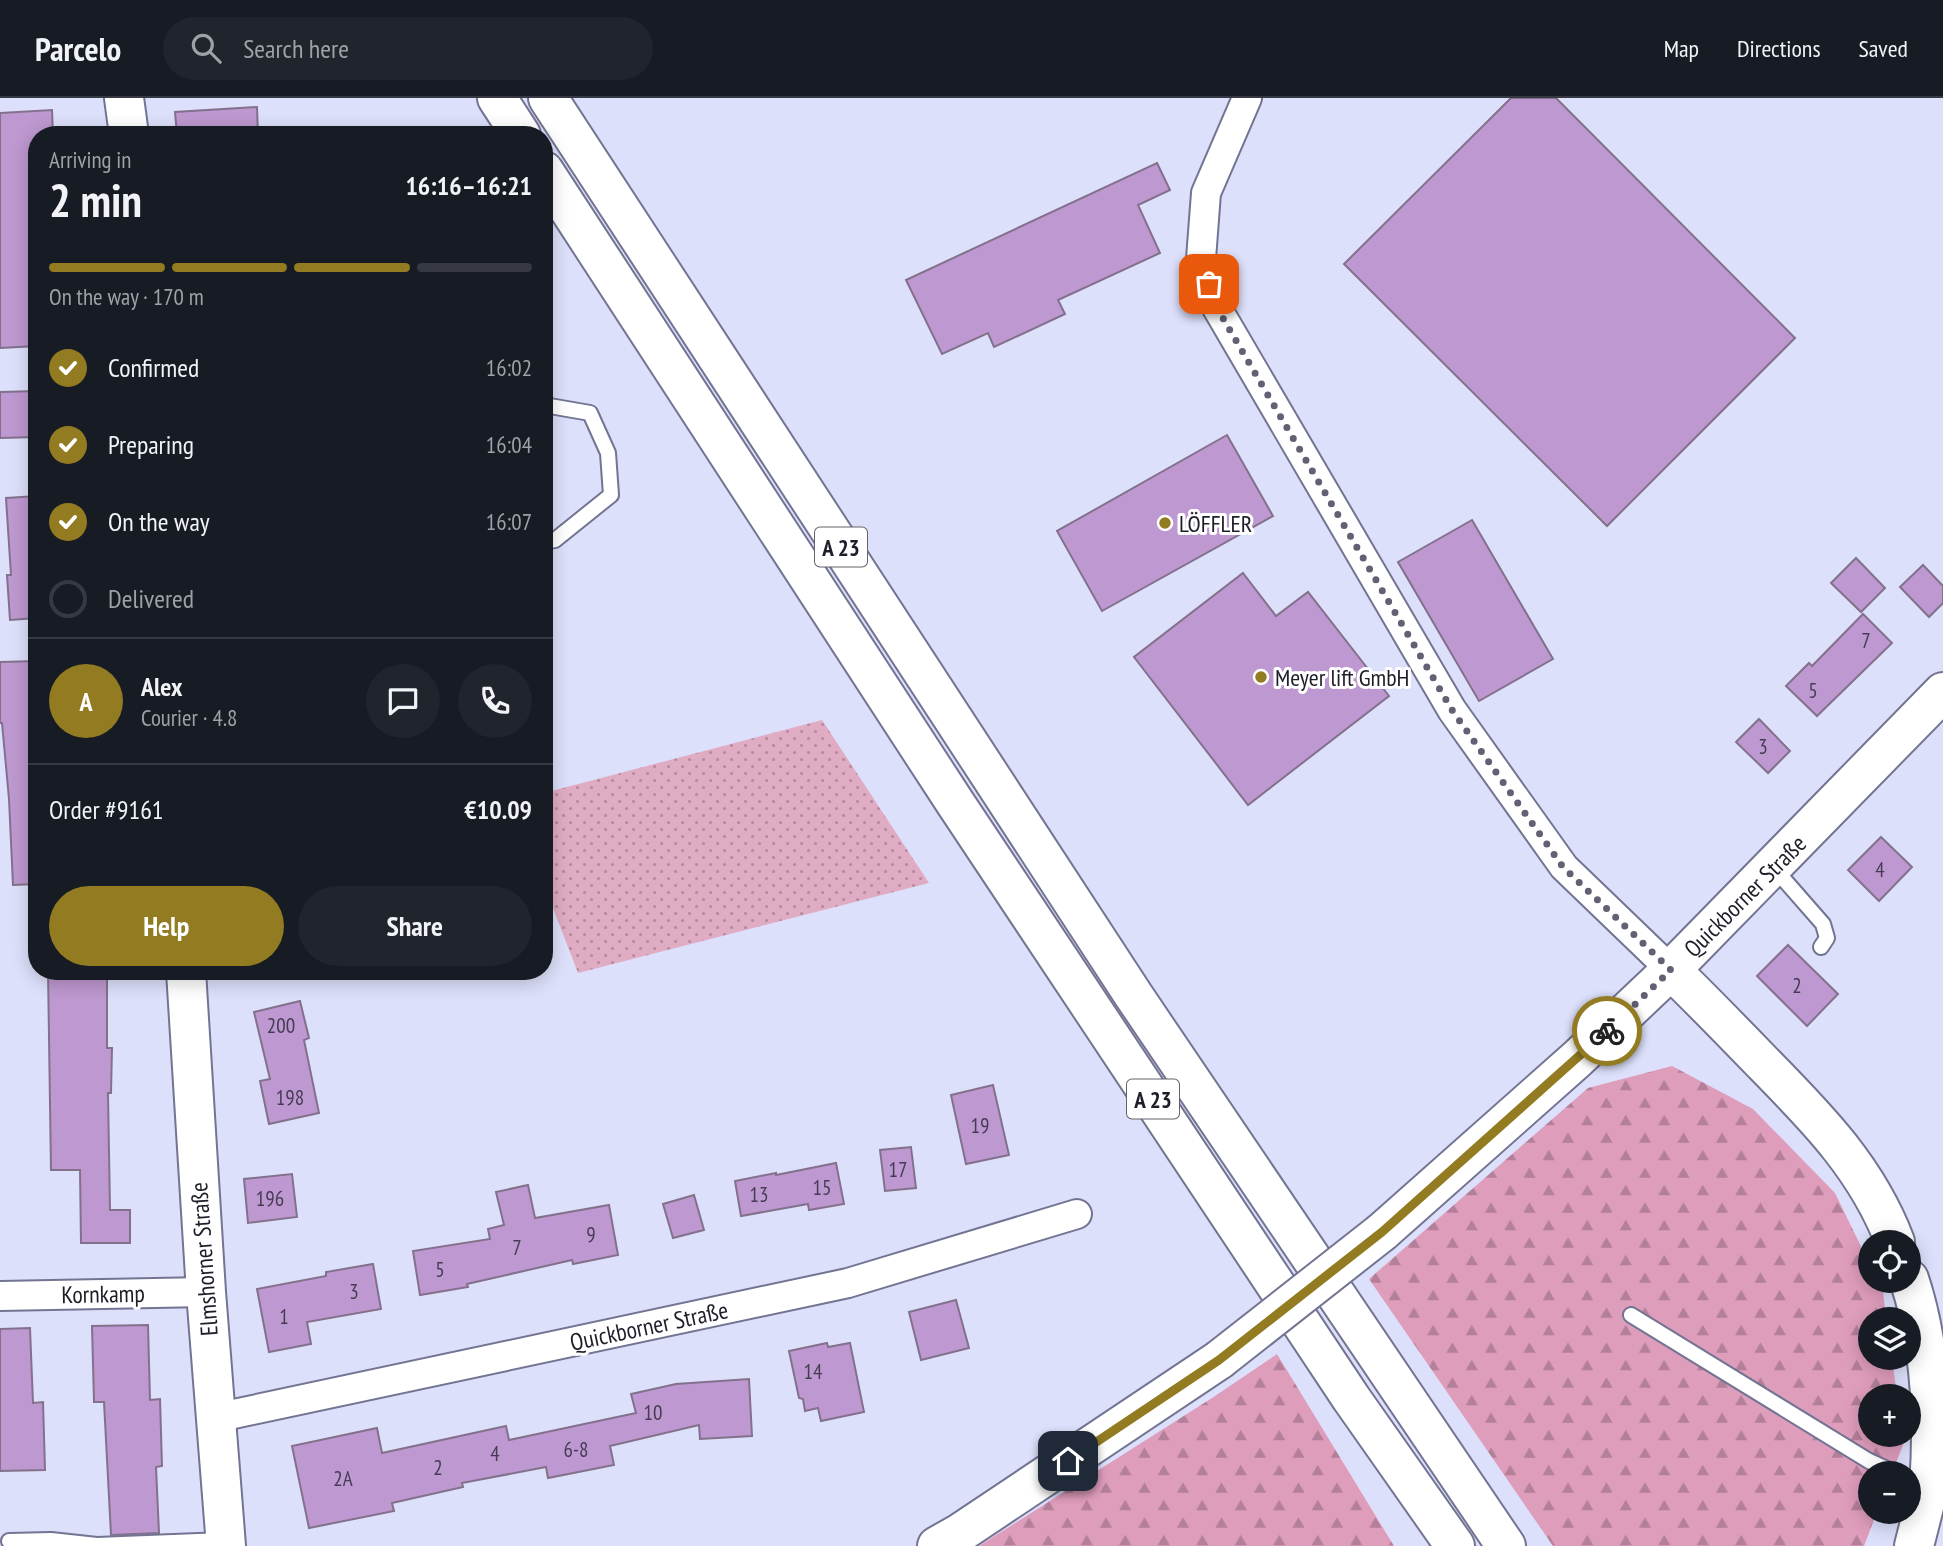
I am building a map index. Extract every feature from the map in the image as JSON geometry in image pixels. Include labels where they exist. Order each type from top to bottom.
[{"type":"main road","points":[[124,98],[128,126]]},
{"type":"main road","points":[[497,98],[515,126]]},
{"type":"main road","name":"A 23","points":[[548,98],[1134,996],[1504,1542]]},
{"type":"main road","name":"A 23","points":[[553,185],[961,813],[1351,1398],[1455,1546]]},
{"type":"main road","name":"Quickborner Straße","points":[[937,1546],[1219,1360],[1382,1232],[1577,1059],[1671,970],[1943,692]]},
{"type":"main road","points":[[1671,970],[1828,1130],[1861,1176],[1890,1230]]},
{"type":"main road","name":"Elmshorner Straße","points":[[187,980],[206,1292],[226,1543]]},
{"type":"main road","points":[[1912,1293],[1925,1345],[1931,1453],[1922,1484],[1914,1546]]},
{"type":"main road","points":[[1351,1398],[1425,1546]]},
{"type":"street","points":[[1247,98],[1206,193],[1202,259],[1217,308],[1452,710],[1563,867],[1671,970]]},
{"type":"street","name":"Quickborner Straße","points":[[215,1418],[848,1283],[1077,1214]]},
{"type":"street","name":"Kornkamp","points":[[0,1296],[206,1292]]},
{"type":"lane","points":[[553,407],[590,413],[608,453],[611,495],[553,540]]},
{"type":"lane","points":[[1773,867],[1823,924],[1827,938],[1821,947]]},
{"type":"lane","points":[[1631,1315],[1869,1461],[1922,1484]]},
{"type":"lane","points":[[9,1541],[97,1545],[226,1543]]},
{"type":"shaded area","points":[[822,720],[929,883],[578,973],[553,908],[553,791]]},
{"type":"green space","points":[[1672,1066],[1753,1109],[1835,1193],[1858,1240],[1858,1293],[1883,1293],[1885,1307],[1858,1307],[1858,1370],[1894,1370],[1895,1384],[1858,1384],[1858,1447],[1902,1447],[1897,1461],[1858,1461],[1858,1524],[1872,1524],[1864,1546],[1553,1546],[1369,1279],[1588,1088]]},
{"type":"green space","points":[[1277,1354],[1394,1546],[979,1546],[1212,1398]]},
{"type":"building","points":[[1511,98],[1556,98],[1795,338],[1607,526],[1344,264]]},
{"type":"building","points":[[257,107],[258,126],[176,126],[175,112]]},
{"type":"building","points":[[52,110],[53,126],[28,126],[28,346],[0,348],[0,113]]},
{"type":"building","points":[[1157,163],[1170,190],[1138,205],[1160,253],[1058,300],[1065,314],[994,347],[988,333],[942,354],[906,280]]},
{"type":"building","points":[[28,391],[28,437],[0,438],[0,392]]},
{"type":"building","name":"LÖFFLER","points":[[1227,435],[1273,516],[1102,611],[1057,531]]},
{"type":"building","points":[[28,497],[28,619],[10,620],[7,575],[11,575],[6,498]]},
{"type":"building","points":[[1472,520],[1553,659],[1479,701],[1398,562]]},
{"type":"building","points":[[1856,558],[1885,588],[1861,612],[1831,583]]},
{"type":"building","points":[[1923,565],[1943,586],[1943,603],[1929,617],[1900,587]]},
{"type":"building","name":"Meyer lift GmbH","points":[[1243,573],[1276,616],[1308,592],[1389,696],[1248,805],[1134,657]]},
{"type":"building","points":[[1863,614],[1892,643],[1817,716],[1786,686],[1809,663],[1812,666]]},
{"type":"building","points":[[28,661],[28,884],[13,885],[9,799],[0,723],[0,662]]},
{"type":"building","points":[[1759,719],[1790,751],[1768,773],[1736,742]]},
{"type":"building","points":[[1881,837],[1912,867],[1879,901],[1848,870]]},
{"type":"building","points":[[1788,945],[1838,994],[1807,1026],[1757,976]]},
{"type":"building","points":[[48,980],[107,980],[107,1048],[112,1048],[111,1093],[108,1093],[110,1210],[130,1210],[130,1243],[81,1243],[80,1170],[51,1170]]},
{"type":"building","points":[[300,1001],[309,1038],[304,1040],[319,1113],[269,1124],[260,1081],[270,1079],[254,1012]]},
{"type":"building","points":[[993,1085],[1009,1155],[966,1164],[951,1095]]},
{"type":"building","points":[[911,1147],[916,1188],[885,1191],[880,1150]]},
{"type":"building","points":[[836,1163],[844,1204],[809,1210],[808,1204],[741,1216],[735,1181]]},
{"type":"building","points":[[292,1174],[297,1217],[248,1223],[244,1179]]},
{"type":"building","points":[[528,1185],[535,1218],[609,1205],[618,1255],[573,1264],[572,1260],[467,1284],[468,1287],[420,1295],[413,1251],[490,1239],[488,1229],[504,1225],[496,1192]]},
{"type":"building","points":[[694,1195],[704,1230],[673,1238],[663,1204]]},
{"type":"building","points":[[373,1264],[381,1309],[307,1322],[311,1344],[269,1352],[257,1289]]},
{"type":"building","points":[[956,1300],[969,1348],[921,1360],[909,1312]]},
{"type":"building","points":[[148,1325],[150,1400],[160,1399],[162,1466],[156,1467],[159,1533],[111,1535],[104,1402],[94,1402],[92,1326]]},
{"type":"building","points":[[30,1328],[33,1403],[43,1402],[45,1470],[0,1471],[0,1329]]},
{"type":"building","points":[[827,1343],[828,1347],[850,1343],[864,1412],[821,1421],[818,1408],[805,1411],[803,1399],[799,1398],[789,1351]]},
{"type":"building","points":[[749,1379],[752,1436],[700,1439],[699,1425],[610,1446],[614,1465],[548,1478],[546,1467],[462,1483],[463,1487],[392,1503],[394,1511],[309,1528],[292,1446],[377,1428],[382,1453],[506,1426],[509,1440],[636,1413],[631,1394],[676,1384]]},
{"type":"way so far","points":[[1209,284],[1217,308],[1452,710],[1563,867],[1671,970],[1607,1031]]},
{"type":"place","name":"LÖFFLER","points":[[1165,523]]},
{"type":"place","name":"Meyer lift GmbH","points":[[1261,677]]},
{"type":"route","points":[[1068,1461],[1219,1360],[1382,1232],[1607,1031]]}]
